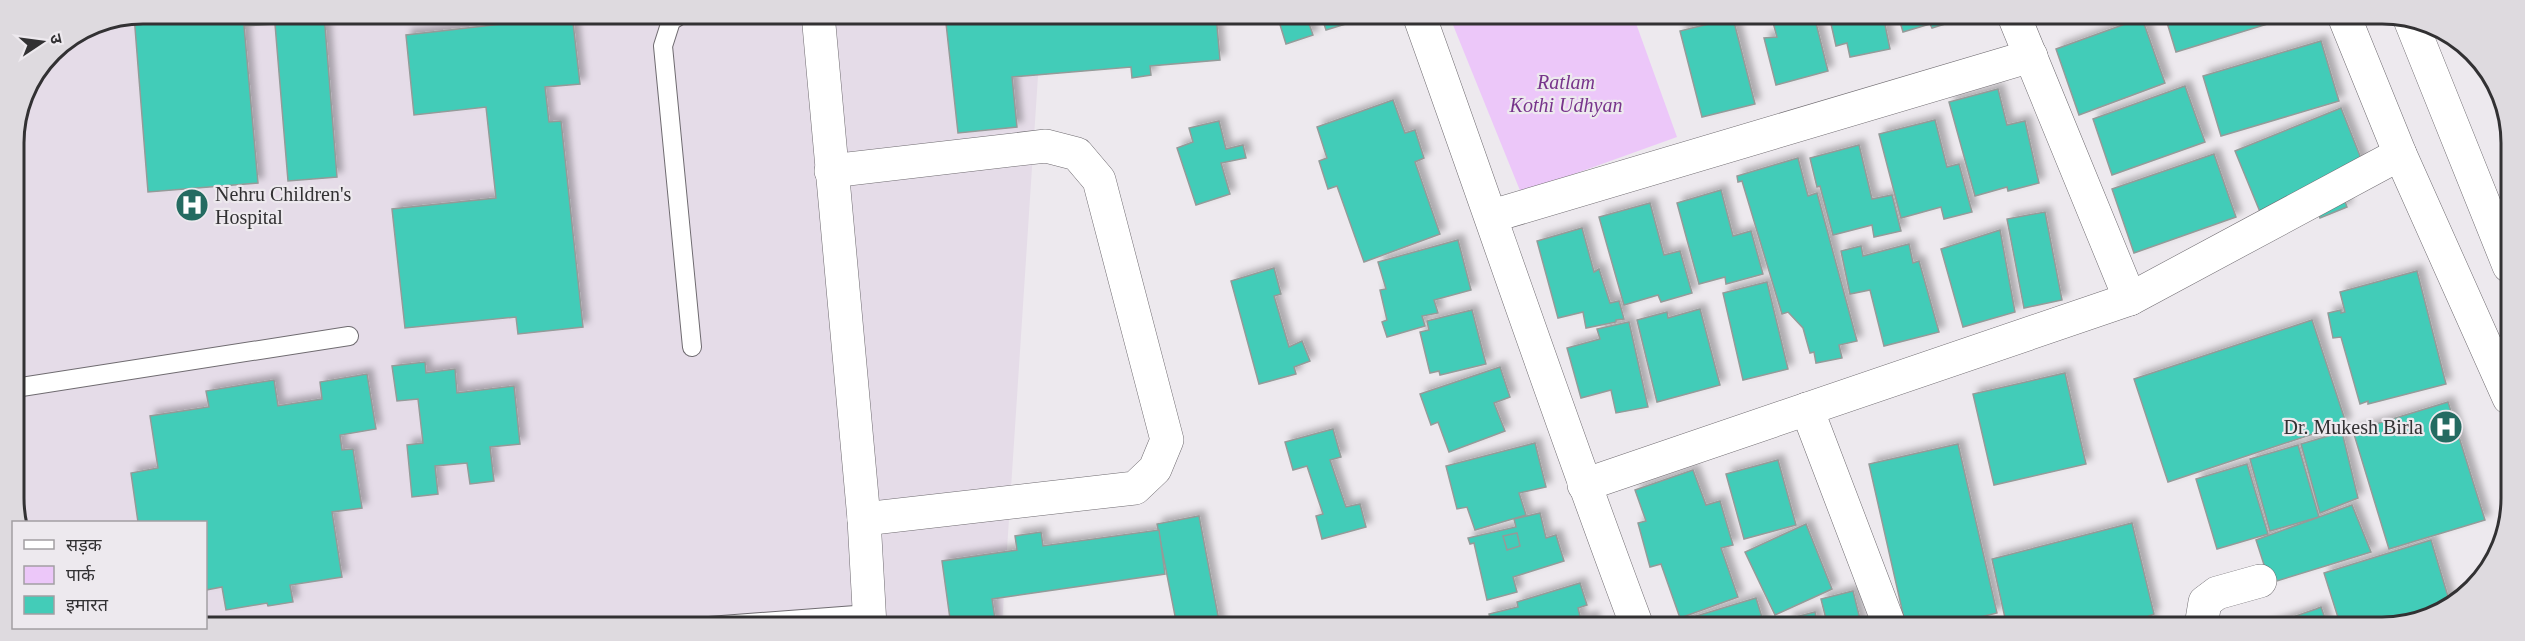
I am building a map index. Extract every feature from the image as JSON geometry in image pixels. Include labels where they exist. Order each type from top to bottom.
[{"type":"street","points":[[819,24],[864,519],[869,617]]},
{"type":"street","points":[[1422,24],[1492,216],[1584,485],[1633,617]]},
{"type":"street","points":[[2017,24],[2130,299]]},
{"type":"street","points":[[2347,24],[2400,154],[2501,380]]},
{"type":"street","points":[[2413,28],[2501,246]]},
{"type":"street","points":[[1492,216],[2031,56]]},
{"type":"street","points":[[831,171],[1046,146],[1077,154],[1099,180],[1167,440],[1155,469],[1135,488],[864,519]]},
{"type":"street","points":[[1584,485],[2130,299],[2400,154]]},
{"type":"street","points":[[1807,409],[1886,617]]},
{"type":"street","points":[[2202,617],[2205,602],[2217,593],[2260,581]]},
{"type":"lane","points":[[670,24],[663,46],[692,348]]},
{"type":"lane","points":[[24,387],[349,336]]},
{"type":"shaded area","points":[[135,24],[1041,24],[1003,617],[207,617],[207,521],[26,521],[24,506],[24,135],[28,112],[36,90],[48,72],[72,72],[72,48],[104,30]]},
{"type":"green space","name":"Ratlam Kothi Udhyan","points":[[1453,24],[1636,24],[1677,137],[1521,193]]},
{"type":"building","points":[[135,24],[275,24],[244,26],[258,183],[148,192]]},
{"type":"building","points":[[275,24],[325,24],[337,177],[288,181]]},
{"type":"building","points":[[502,24],[573,24],[580,84],[545,87],[549,122],[561,121],[583,327],[518,334],[516,317],[405,328],[392,209],[496,198],[486,107],[414,115],[406,35]]},
{"type":"building","points":[[946,24],[1217,24],[1220,60],[1150,66],[1151,75],[1132,78],[1131,67],[1012,77],[1017,127],[958,133]]},
{"type":"building","points":[[1280,24],[1309,24],[1313,35],[1286,44]]},
{"type":"building","points":[[1324,24],[1346,24],[1326,30]]},
{"type":"building","points":[[1709,24],[1735,24],[1755,104],[1702,117],[1680,31]]},
{"type":"building","points":[[1773,24],[1816,24],[1828,71],[1776,85],[1764,38],[1777,37]]},
{"type":"building","points":[[1831,24],[1885,24],[1890,49],[1850,57],[1847,43],[1836,46]]},
{"type":"building","points":[[1901,24],[1930,24],[1903,32]]},
{"type":"building","points":[[1930,24],[1945,24],[1932,28]]},
{"type":"building","points":[[2125,24],[2144,24],[2165,83],[2079,115],[2056,49]]},
{"type":"building","points":[[2167,24],[2268,24],[2176,52]]},
{"type":"building","points":[[2321,41],[2339,101],[2221,136],[2203,76]]},
{"type":"building","points":[[2185,86],[2205,142],[2112,175],[2093,119]]},
{"type":"building","points":[[1998,89],[2007,125],[2025,121],[2039,183],[2008,191],[2007,187],[1975,196],[1949,102]]},
{"type":"building","points":[[1393,100],[1405,133],[1415,130],[1424,158],[1415,162],[1440,234],[1364,262],[1337,186],[1328,189],[1319,161],[1327,158],[1317,127]]},
{"type":"building","points":[[2341,108],[2370,181],[2342,193],[2347,207],[2320,218],[2315,204],[2265,224],[2235,151]]},
{"type":"building","points":[[1935,120],[1947,167],[1959,164],[1972,212],[1944,219],[1941,207],[1901,218],[1879,134]]},
{"type":"building","points":[[1219,121],[1226,149],[1243,145],[1246,158],[1221,163],[1230,194],[1196,205],[1177,148],[1193,142],[1189,128]]},
{"type":"building","points":[[1859,145],[1872,199],[1892,195],[1901,231],[1874,237],[1872,225],[1833,235],[1810,158]]},
{"type":"building","points":[[2214,154],[2236,217],[2134,253],[2112,189]]},
{"type":"building","points":[[1798,158],[1808,196],[1817,193],[1857,341],[1839,345],[1842,358],[1816,363],[1814,352],[1810,353],[1803,328],[1788,312],[1782,314],[1742,181],[1738,182],[1737,176]]},
{"type":"building","points":[[1721,190],[1733,236],[1751,231],[1763,274],[1726,284],[1725,277],[1699,284],[1677,203]]},
{"type":"building","points":[[1650,203],[1664,255],[1680,251],[1692,293],[1661,302],[1658,295],[1624,305],[1599,217]]},
{"type":"building","points":[[2045,212],[2062,300],[2024,308],[2007,219]]},
{"type":"building","points":[[1582,228],[1594,272],[1599,269],[1610,303],[1619,301],[1624,319],[1586,328],[1583,312],[1558,318],[1537,241]]},
{"type":"building","points":[[2000,230],[2015,312],[1963,327],[1941,249]]},
{"type":"building","points":[[1458,240],[1471,290],[1434,300],[1438,313],[1422,316],[1425,326],[1387,337],[1382,322],[1387,320],[1380,290],[1386,289],[1378,262]]},
{"type":"building","points":[[1909,244],[1913,263],[1919,261],[1939,332],[1884,346],[1870,290],[1850,294],[1841,251],[1861,246],[1863,256]]},
{"type":"building","points":[[1274,268],[1281,294],[1274,296],[1289,347],[1302,341],[1310,361],[1294,367],[1296,374],[1259,384],[1231,281]]},
{"type":"building","points":[[2417,271],[2446,384],[2368,404],[2368,401],[2360,404],[2341,337],[2333,338],[2328,313],[2341,310],[2341,313],[2345,312],[2340,292]]},
{"type":"building","points":[[1767,282],[1788,369],[1743,380],[1723,293]]},
{"type":"building","points":[[1700,309],[1720,385],[1657,402],[1637,320],[1667,312],[1668,318]]},
{"type":"building","points":[[1472,310],[1486,364],[1440,375],[1439,371],[1430,373],[1420,332],[1429,330],[1427,321]]},
{"type":"building","points":[[2312,320],[2346,423],[2168,482],[2134,379]]},
{"type":"building","points":[[1629,322],[1648,407],[1616,413],[1611,390],[1581,398],[1567,348],[1600,339],[1597,329]]},
{"type":"building","points":[[425,362],[426,373],[455,369],[457,393],[514,386],[520,444],[490,447],[494,481],[470,484],[467,463],[435,466],[438,494],[412,497],[407,445],[423,443],[418,399],[397,401],[392,366]]},
{"type":"building","points":[[1500,367],[1510,397],[1494,403],[1505,431],[1449,452],[1438,422],[1431,425],[1420,394]]},
{"type":"building","points":[[2065,373],[2086,464],[1994,485],[1973,394]]},
{"type":"building","points":[[367,374],[376,429],[340,435],[342,450],[353,449],[362,508],[332,512],[342,577],[290,585],[293,602],[268,606],[267,603],[226,610],[222,587],[207,590],[207,521],[138,521],[131,473],[158,468],[150,416],[209,407],[206,391],[274,380],[278,406],[322,399],[320,382]]},
{"type":"building","points":[[2448,402],[2485,520],[2389,549],[2353,431]]},
{"type":"building","points":[[1333,429],[1341,457],[1330,460],[1346,507],[1360,504],[1366,527],[1322,539],[1316,516],[1323,514],[1307,466],[1293,470],[1285,442]]},
{"type":"building","points":[[2342,432],[2358,498],[2320,513],[2301,444]]},
{"type":"building","points":[[1535,443],[1546,487],[1519,493],[1526,515],[1475,530],[1467,507],[1457,509],[1446,466]]},
{"type":"building","points":[[1958,444],[1997,613],[1980,617],[1904,617],[1869,464]]},
{"type":"building","points":[[2298,445],[2319,517],[2270,531],[2250,459]]},
{"type":"building","points":[[1778,460],[1796,525],[1744,539],[1726,474]]},
{"type":"building","points":[[2247,464],[2268,534],[2217,549],[2196,479]]},
{"type":"building","points":[[1693,470],[1706,505],[1720,501],[1733,545],[1721,548],[1738,597],[1680,617],[1661,564],[1650,567],[1638,523],[1646,521],[1635,490]]},
{"type":"building","points":[[2352,505],[2371,552],[2270,583],[2256,540]]},
{"type":"building","points":[[1540,513],[1546,538],[1556,535],[1564,561],[1513,577],[1517,592],[1487,600],[1474,543],[1470,544],[1468,538],[1516,527],[1514,519]]},
{"type":"building","points":[[1199,516],[1218,617],[1175,617],[1157,524]]},
{"type":"building","points":[[2132,523],[2154,614],[2149,617],[2005,617],[1992,559]]},
{"type":"building","points":[[1806,524],[1832,589],[1775,615],[1745,552]]},
{"type":"building","points":[[1159,530],[1165,574],[992,599],[995,617],[950,617],[942,561],[1017,550],[1015,536],[1041,532],[1043,546]]},
{"type":"building","points":[[1517,533],[1520,546],[1507,550],[1503,536]]},
{"type":"building","points":[[2431,540],[2448,597],[2428,608],[2398,616],[2338,617],[2324,573]]},
{"type":"building","points":[[1580,583],[1587,605],[1578,608],[1580,617],[1490,617],[1489,614],[1518,607],[1517,602]]},
{"type":"building","points":[[1853,591],[1860,617],[1826,617],[1821,599]]},
{"type":"building","points":[[1756,598],[1762,617],[1693,617]]},
{"type":"building","points":[[2321,607],[2324,617],[2293,617]]},
{"type":"building","points":[[1815,612],[1816,617],[1796,617]]},
{"type":"place","name":"Nehru Children's Hospital","points":[[192,205]]},
{"type":"place","name":"Dr. Mukesh Birla","points":[[2446,427]]}]
